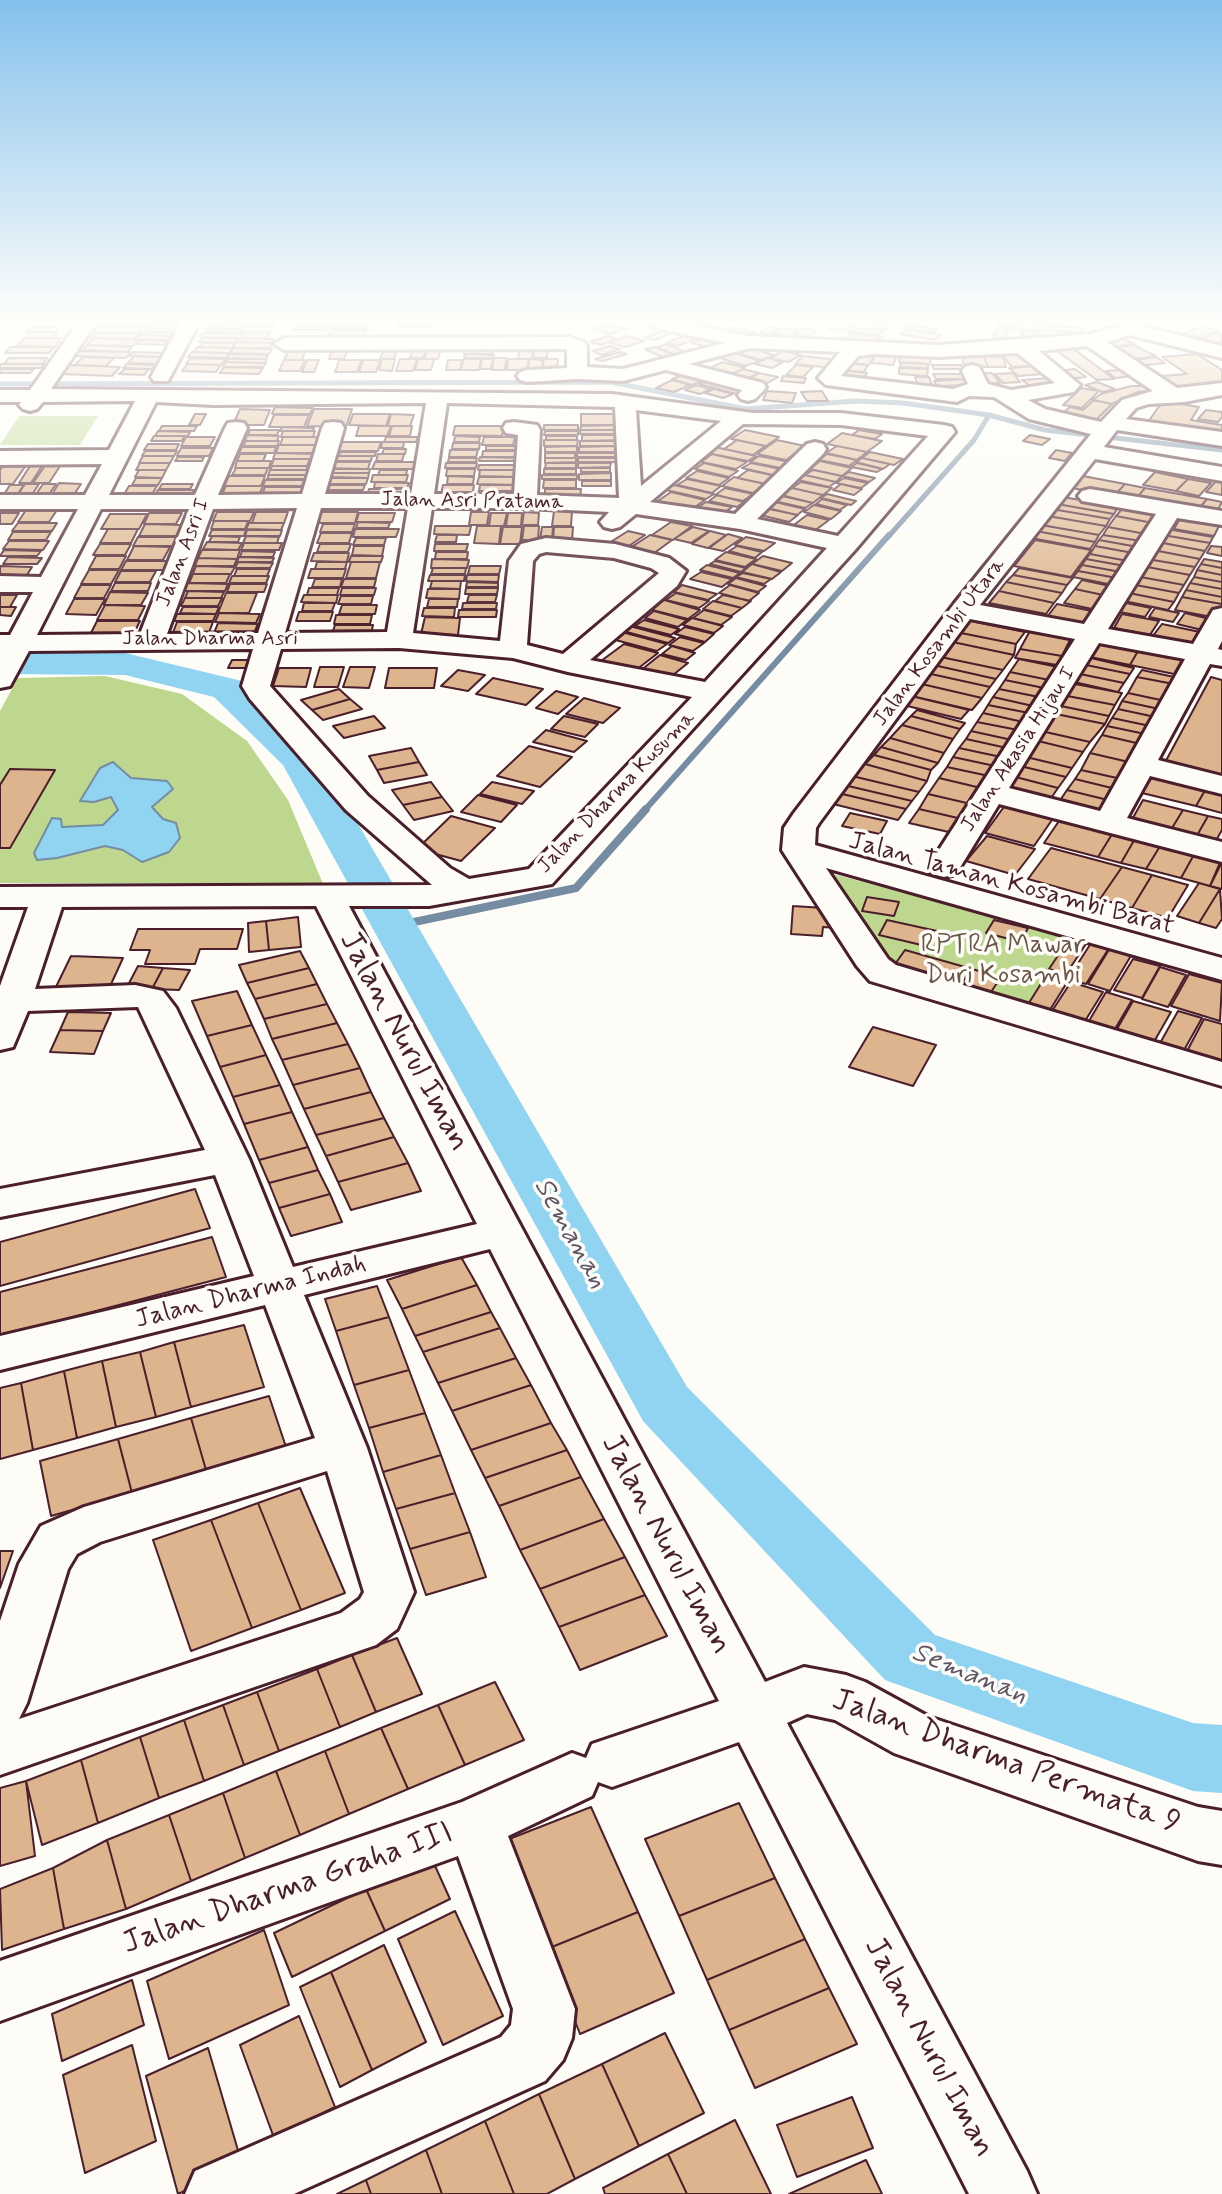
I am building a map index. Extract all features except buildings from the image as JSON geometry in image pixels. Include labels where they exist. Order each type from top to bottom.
[{"type":"street","points":[[1,678],[13,644],[50,585],[133,425]]},
{"type":"street","points":[[399,640],[434,425]]},
{"type":"street","points":[[626,425],[631,506]]},
{"type":"street","points":[[584,547],[729,425]]},
{"type":"street","name":"Jalan Dharma Kusuma","points":[[0,897],[429,896],[541,877],[846,545],[944,431],[896,425]]},
{"type":"street","points":[[1070,425],[1222,474]]},
{"type":"street","name":"Jalan Kosambi Utara","points":[[799,839],[963,610],[1110,425]]},
{"type":"street","name":"Jalan Asri I","points":[[151,640],[204,500],[236,428]]},
{"type":"street","points":[[333,428],[257,679],[260,693],[357,803],[438,875],[466,891]]},
{"type":"street","points":[[514,428],[529,430],[525,501]]},
{"type":"street","points":[[1101,436],[1222,439]]},
{"type":"street","points":[[1101,436],[1222,464]]},
{"type":"street","points":[[740,522],[815,449]]},
{"type":"street","points":[[0,458],[116,457]]},
{"type":"street","points":[[1090,496],[1222,518]]},
{"type":"street","name":"Jalan Asri Pratama","points":[[0,502],[525,501],[631,506],[740,522],[846,545]]},
{"type":"street","name":"Jalan Akasia Hijau I","points":[[944,867],[1171,509]]},
{"type":"street","points":[[513,650],[521,561],[524,553],[534,547],[546,545],[615,551],[669,567],[672,575],[568,664]]},
{"type":"street","points":[[0,584],[50,585]]},
{"type":"street","points":[[963,610],[1212,656]]},
{"type":"street","points":[[1109,823],[1142,765],[1212,656],[1222,617]]},
{"type":"street","name":"Jalan Dharma Asri","points":[[13,644],[151,640],[399,640],[513,650],[568,664],[712,692]]},
{"type":"street","points":[[1142,765],[1222,785]]},
{"type":"street","points":[[991,793],[1222,852]]},
{"type":"street","points":[[799,839],[874,967],[883,973],[1222,1074]]},
{"type":"street","name":"Jalan Taman Kosambi Barat","points":[[799,839],[944,867],[1222,942]]},
{"type":"street","name":"Jalan Taman Kosambi Barat","points":[[799,839],[1222,968]]},
{"type":"street","name":"Jalan Nurul Iman","points":[[333,896],[502,1232],[753,1713],[995,2191]]},
{"type":"street","points":[[0,1039],[48,897]]},
{"type":"street","points":[[0,1750],[358,1629],[370,1622],[384,1607],[389,1591],[343,1448],[229,1159],[158,1008],[150,999],[135,996],[15,1001]]},
{"type":"street","points":[[0,1203],[229,1159]]},
{"type":"street","name":"Jalan Dharma Indah","points":[[0,1353],[502,1232]]},
{"type":"street","points":[[0,1703],[44,1564],[59,1540],[84,1527],[343,1448]]},
{"type":"street","name":"Jalan Dharma Permata 9","points":[[753,1713],[804,1690],[846,1699],[914,1736],[1214,1847]]},
{"type":"street","name":"Jalan Dharma Graha III","points":[[0,1991],[475,1824],[592,1770],[753,1713]]},
{"type":"street","points":[[218,2194],[523,2059],[541,2038],[544,2009],[475,1824]]},
{"type":"green space","points":[[13,425],[92,425],[80,445],[0,445]]},
{"type":"green space","points":[[105,676],[182,694],[247,741],[288,800],[323,884],[0,883],[0,711],[18,678]]},
{"type":"green space","name":"RPTRA Mawar Duri Kosambi","points":[[829,873],[1068,936],[1025,1011],[890,970]]},
{"type":"water","points":[[113,762],[131,778],[167,781],[173,789],[152,807],[163,819],[176,823],[180,838],[169,852],[142,862],[123,850],[105,846],[37,860],[34,853],[52,818],[61,819],[62,827],[103,825],[118,810],[111,797],[94,802],[80,801],[100,768]]},
{"type":"waterway","points":[[888,537],[974,440],[983,425]]},
{"type":"waterway","points":[[1028,425],[1045,430],[1222,450]]},
{"type":"waterway","points":[[644,811],[889,535]]},
{"type":"waterway","name":"Semanan","points":[[0,663],[125,664],[228,689],[300,759],[665,1404],[910,1658],[1193,1757],[1222,1759]]},
{"type":"waterway","points":[[395,926],[576,888],[646,809]]}]
